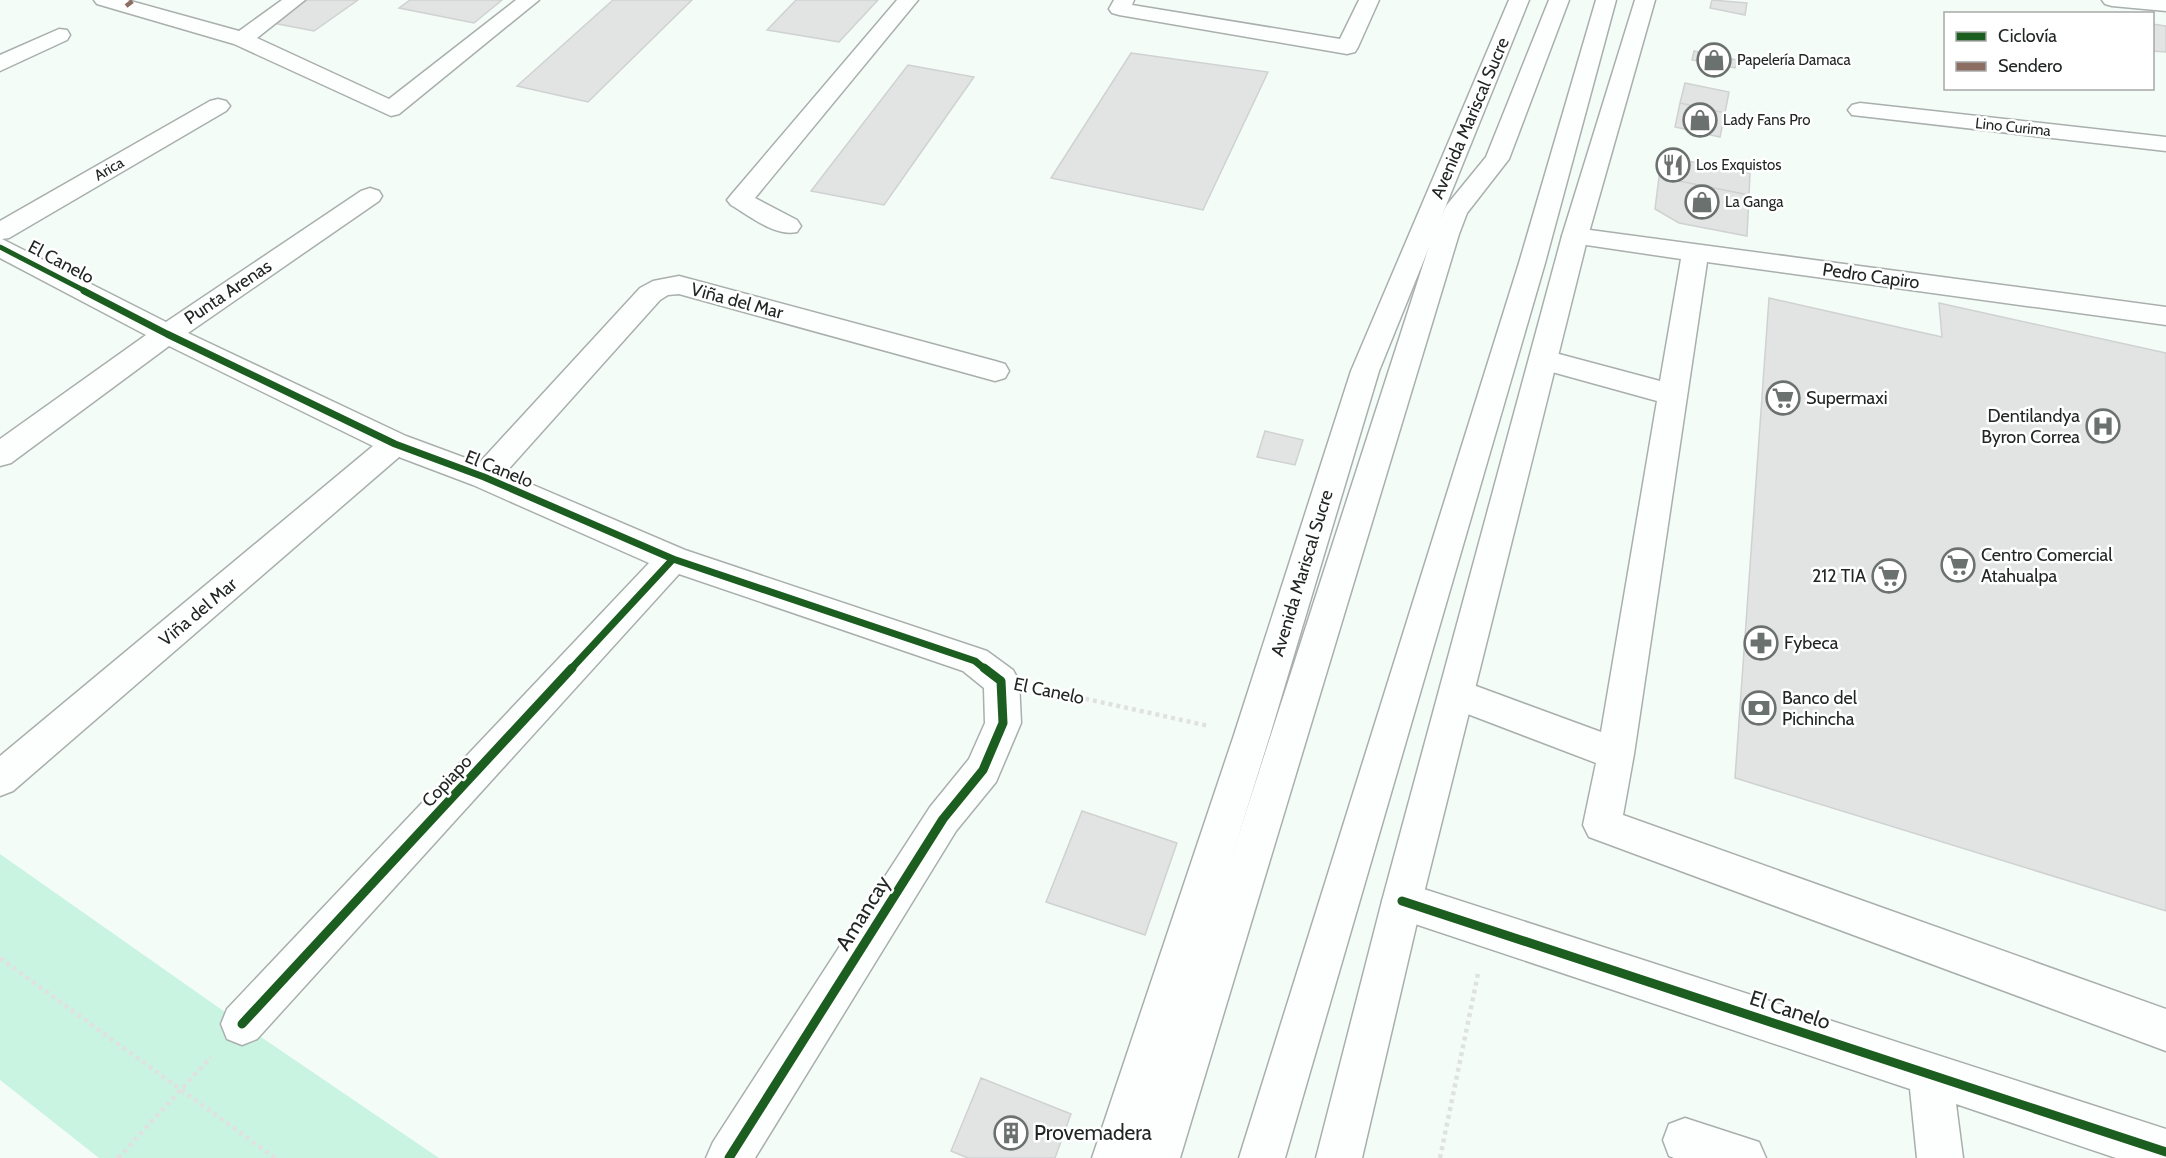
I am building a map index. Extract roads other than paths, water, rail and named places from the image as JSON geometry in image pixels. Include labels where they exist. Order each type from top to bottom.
[{"type":"street","points":[[104,0],[130,3],[242,39],[391,109],[529,0]]},
{"type":"street","points":[[242,39],[295,0]]},
{"type":"street","points":[[788,226],[740,200],[908,0]]},
{"type":"street","points":[[1124,0],[1119,9],[1347,47],[1369,0]]},
{"type":"street","name":"Avenida Mariscal Sucre","points":[[1115,1158],[1252,735],[1365,371],[1519,0]]},
{"type":"street","points":[[1157,1158],[1446,234],[1455,211],[1497,159],[1559,0]]},
{"type":"street","points":[[1262,1158],[1526,284],[1606,0]]},
{"type":"street","points":[[1339,1158],[1402,902],[1575,237],[1645,0]]},
{"type":"street","points":[[2112,0],[2166,5]]},
{"type":"street","points":[[0,64],[59,35]]},
{"type":"street","name":"Arica","points":[[0,232],[218,106]]},
{"type":"street","name":"Lino Curima","points":[[1860,110],[2166,144]]},
{"type":"street","name":"Punta Arenas","points":[[0,455],[167,334],[370,196]]},
{"type":"street","name":"Pedro Capiro","points":[[1575,237],[2166,316]]},
{"type":"street","name":"El Canelo","points":[[0,247],[167,334],[396,444],[484,477],[673,559],[975,661],[1001,681]]},
{"type":"street","points":[[1695,253],[1616,754],[1602,825],[2166,1029]]},
{"type":"street","name":"Viña del Mar","points":[[484,477],[650,294],[662,286],[679,285],[995,371]]},
{"type":"street","points":[[1544,360],[1673,395]]},
{"type":"street","name":"Viña del Mar","points":[[0,779],[396,444]]},
{"type":"street","name":"Copiapo","points":[[242,1024],[673,559]]},
{"type":"street","name":"Amancay","points":[[729,1158],[943,819],[983,770],[1003,723],[1001,681]]},
{"type":"street","points":[[1457,694],[1616,754]]},
{"type":"street","name":"El Canelo","points":[[1402,902],[2166,1152]]},
{"type":"street","points":[[1930,1075],[1940,1158]]},
{"type":"street","points":[[1685,1140],[1743,1158]]},
{"type":"place","name":"Papelería Damaca","points":[[1714,60]]},
{"type":"place","name":"Lady Fans Pro","points":[[1700,120]]},
{"type":"place","name":"Los Exquistos","points":[[1673,165]]},
{"type":"place","name":"La Ganga","points":[[1702,202]]},
{"type":"place","name":"Supermaxi","points":[[1783,398]]},
{"type":"place","name":"Dentilandya Byron Correa","points":[[2103,426]]},
{"type":"place","name":"Centro Comercial Atahualpa","points":[[1958,565]]},
{"type":"place","name":"212 TIA","points":[[1889,576]]},
{"type":"place","name":"Fybeca","points":[[1761,643]]},
{"type":"place","name":"Banco del Pichincha","points":[[1759,708]]},
{"type":"place","name":"Provemadera","points":[[1011,1133]]}]
